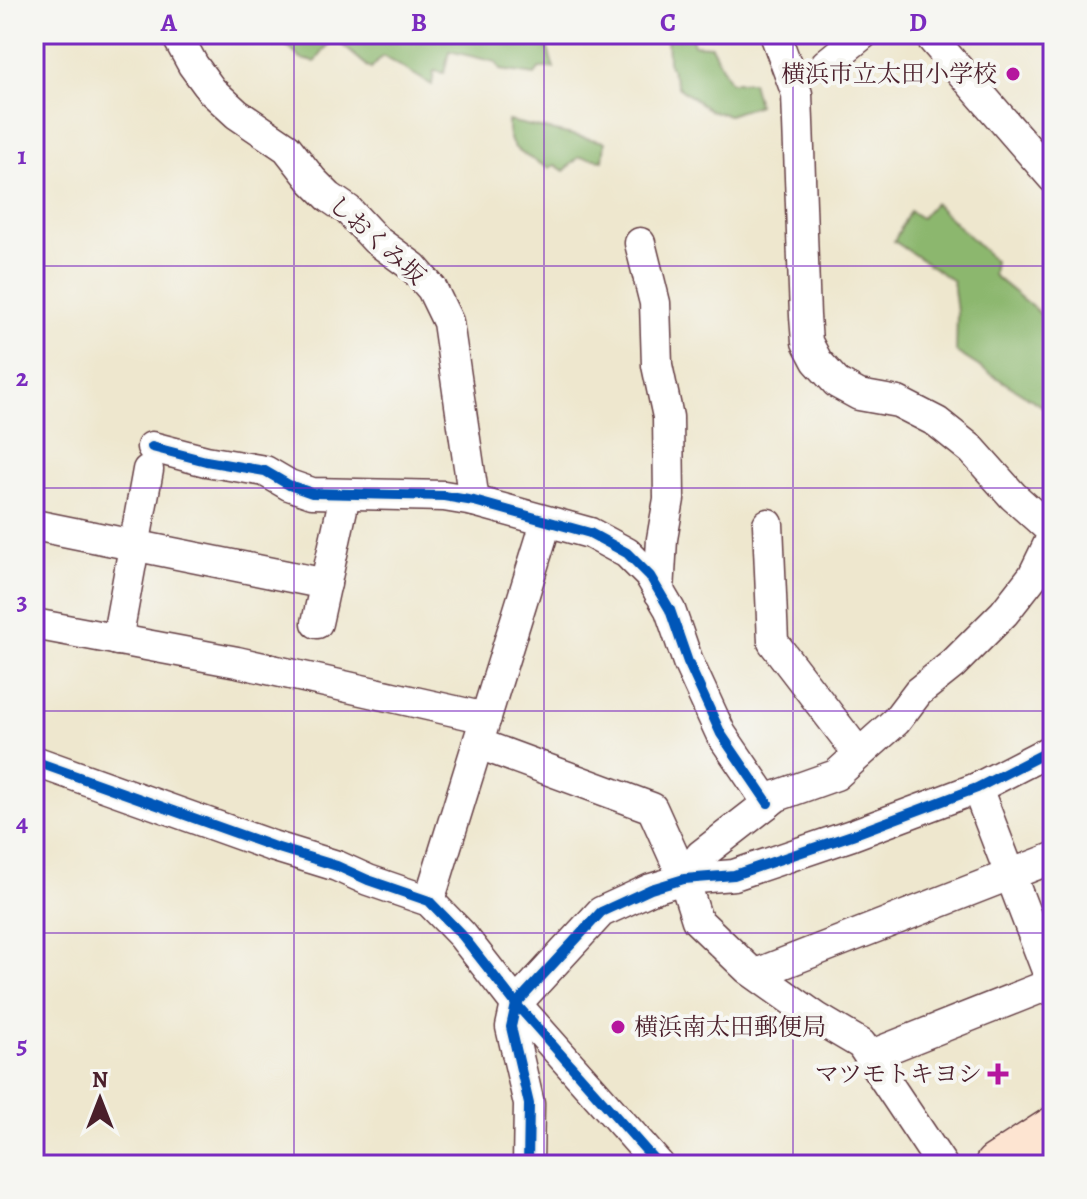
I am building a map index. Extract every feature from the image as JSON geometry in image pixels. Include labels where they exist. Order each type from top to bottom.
[{"type":"main road","points":[[996,1165],[1053,1128]]},
{"type":"main road","points":[[1040,1165],[1053,1157]]},
{"type":"street","name":"しおくみ坂","points":[[176,34],[212,91],[237,114],[287,148],[320,189],[348,210],[376,240],[413,267],[432,289],[448,322],[474,501]]},
{"type":"street","points":[[684,879],[701,855],[777,796],[836,775],[896,721],[918,692],[953,664],[1004,613],[1033,576],[1053,534],[1013,496],[972,450],[937,422],[898,402],[859,395],[837,383],[817,361],[807,342],[805,316],[797,94],[775,34]]},
{"type":"street","points":[[826,64],[863,34]]},
{"type":"street","points":[[928,34],[1053,178]]},
{"type":"street","points":[[640,243],[655,303],[657,365],[668,417],[669,499],[662,539],[659,592]]},
{"type":"street","points":[[117,640],[150,459],[206,461],[265,471],[289,485],[312,493],[444,496],[474,501],[590,533],[627,553],[650,576],[670,610],[688,662],[721,734],[768,803]]},
{"type":"street","points":[[317,623],[345,495]]},
{"type":"street","points":[[429,901],[546,523]]},
{"type":"street","points":[[768,524],[773,642],[859,754]]},
{"type":"street","points":[[34,525],[326,584]]},
{"type":"street","points":[[34,624],[237,662],[483,731],[652,808],[684,879],[697,920],[756,974],[817,1018],[861,1044],[942,1165]]},
{"type":"street","points":[[528,1165],[529,1104],[511,1027],[516,1004],[601,912],[651,889],[684,879],[734,875],[838,840],[977,788],[1053,749]]},
{"type":"street","points":[[34,761],[429,901],[462,935],[516,1004],[659,1165]]},
{"type":"street","points":[[34,786],[66,774]]},
{"type":"street","points":[[869,1056],[1053,984],[977,788]]},
{"type":"street","points":[[756,974],[1053,858]]},
{"type":"green space","points":[[274,34],[543,34],[554,68],[540,68],[535,75],[500,70],[496,62],[449,51],[444,73],[434,71],[432,85],[383,56],[371,69],[334,38],[315,62],[301,59]]},
{"type":"green space","points":[[667,34],[691,34],[694,45],[711,46],[730,82],[752,82],[758,105],[729,115],[711,111],[678,87],[668,61]]},
{"type":"green space","points":[[508,121],[605,142],[603,160],[579,157],[564,171],[555,165],[548,168],[513,146]]},
{"type":"green space","points":[[934,203],[995,261],[993,275],[1053,324],[1053,413],[956,352],[957,313],[953,281],[894,241],[910,211],[921,218]]},
{"type":"cycle path","points":[[152,447],[206,461],[265,471],[289,485],[312,493],[444,496],[474,501],[590,533],[627,553],[650,576],[670,610],[688,662],[721,734],[768,803]]},
{"type":"cycle path","points":[[528,1165],[529,1104],[511,1027],[516,1004],[601,912],[651,889],[684,879],[734,875],[852,835],[977,788],[1053,749]]},
{"type":"cycle path","points":[[34,761],[429,901],[462,935],[516,1004],[659,1165]]},
{"type":"place","name":"横浜市立太田小学校","points":[[1013,74]]},
{"type":"place","name":"横浜南太田郵便局","points":[[618,1027]]},
{"type":"place","name":"マツモトキヨシ","points":[[998,1074]]}]
